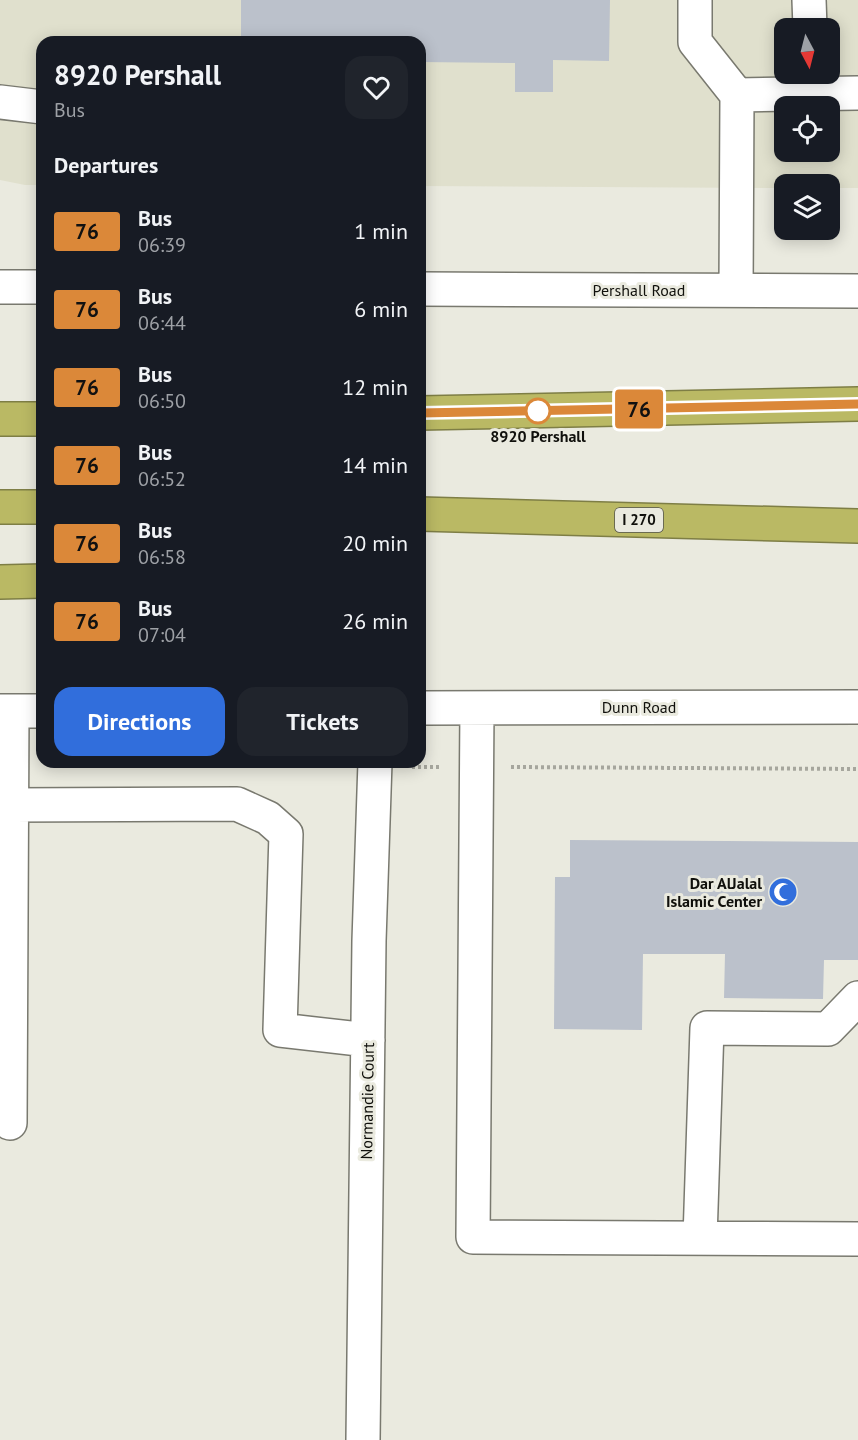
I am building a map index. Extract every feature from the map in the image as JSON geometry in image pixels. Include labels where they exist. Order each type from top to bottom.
[{"type":"highway","points":[[426,413],[858,404]]},
{"type":"highway","points":[[0,419],[36,418]]},
{"type":"highway","points":[[0,507],[36,507]]},
{"type":"highway","name":"I 270","points":[[426,514],[858,526]]},
{"type":"highway","points":[[0,582],[36,581]]},
{"type":"street","points":[[695,0],[695,42],[737,95],[736,291]]},
{"type":"street","points":[[809,0],[810,18]]},
{"type":"street","points":[[737,95],[804,84]]},
{"type":"street","points":[[815,84],[858,93]]},
{"type":"street","points":[[0,102],[36,106]]},
{"type":"street","points":[[0,287],[36,287]]},
{"type":"street","name":"Pershall Road","points":[[426,289],[858,291]]},
{"type":"street","name":"Dunn Road","points":[[426,708],[858,707]]},
{"type":"street","points":[[477,708],[473,1237],[858,1239]]},
{"type":"street","points":[[10,1123],[12,805],[18,711]]},
{"type":"street","name":"Normandie Court","points":[[363,1440],[368,1040],[390,768]]},
{"type":"street","points":[[12,805],[237,804],[268,818],[286,834],[280,1030],[368,1040]]},
{"type":"street","points":[[700,1238],[707,1028],[828,1029],[858,998]]},
{"type":"path","points":[[426,766],[442,767]]},
{"type":"path","points":[[509,767],[858,769]]},
{"type":"shaded area","points":[[0,0],[858,0],[858,188],[840,188],[840,174],[774,174],[774,188],[426,186],[426,36],[36,36],[36,185],[0,180]]},
{"type":"building","points":[[241,0],[610,0],[609,61],[553,60],[553,92],[515,92],[515,63],[426,62],[426,36],[241,36]]},
{"type":"building","points":[[570,840],[858,842],[858,960],[824,960],[823,999],[724,998],[725,954],[643,954],[642,1030],[554,1029],[555,877],[570,877]]},
{"type":"bus line","name":"76","points":[[426,413],[858,404]]},
{"type":"place","name":"8920 Pershall","points":[[538,411]]},
{"type":"place","name":"Dar AlJalal Islamic Center","points":[[783,892]]}]
